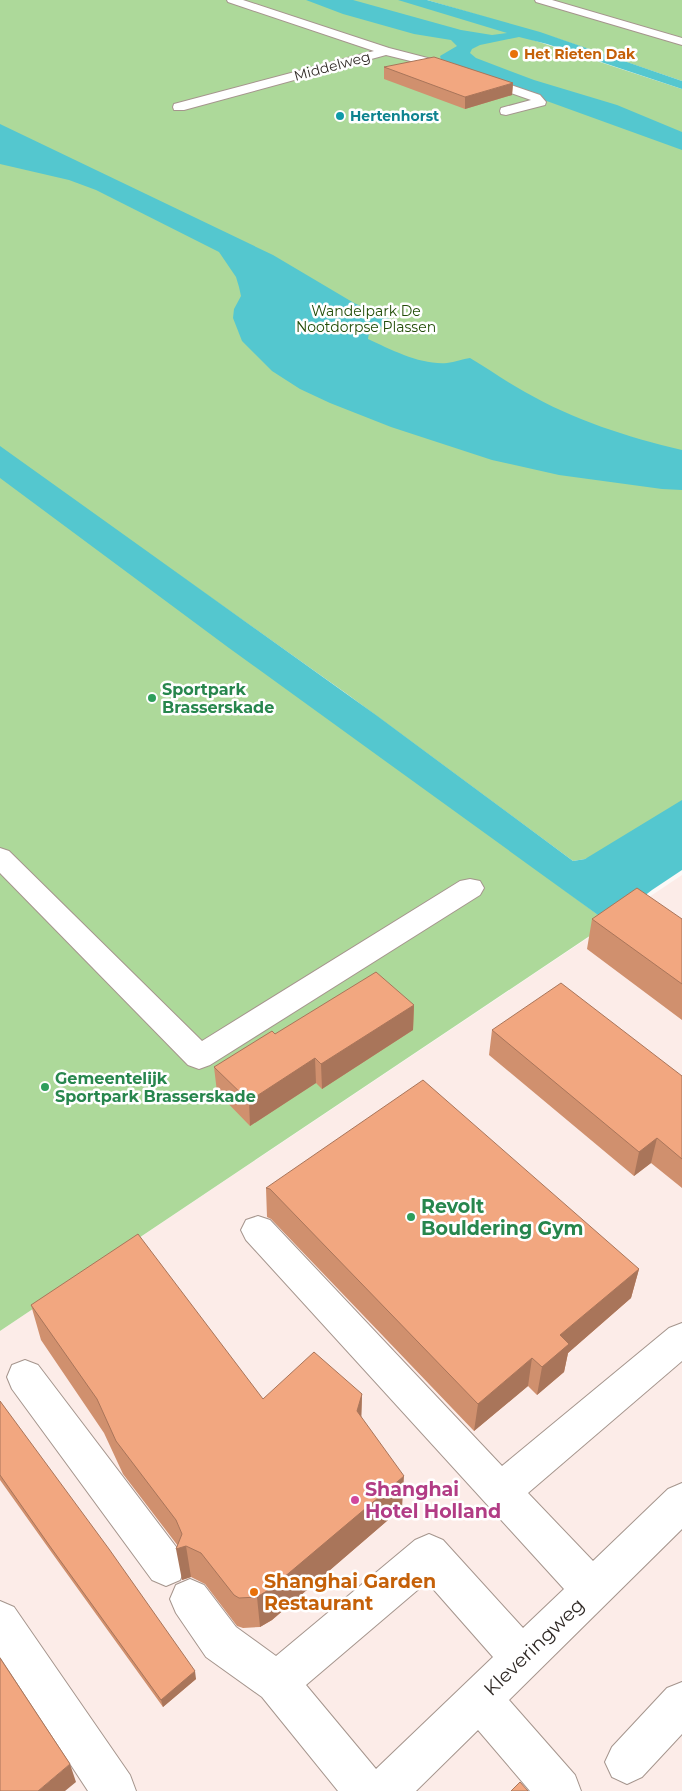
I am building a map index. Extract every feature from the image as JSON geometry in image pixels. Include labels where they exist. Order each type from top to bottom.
[{"type":"street","name":"Middelweg","points":[[232,0],[386,51]]},
{"type":"street","points":[[540,0],[682,42]]},
{"type":"street","name":"Middelweg","points":[[179,107],[386,51]]},
{"type":"street","points":[[386,51],[406,55],[477,77],[536,98],[540,102],[506,111]]},
{"type":"street","points":[[0,857],[199,1057],[470,888]]},
{"type":"street","points":[[258,1230],[592,1590]]},
{"type":"street","points":[[501,1491],[682,1339]]},
{"type":"street","points":[[25,1378],[166,1566]]},
{"type":"street","name":"Kleveringweg","points":[[385,1791],[682,1502]]},
{"type":"street","points":[[277,1682],[428,1554],[522,1658]]},
{"type":"street","points":[[190,1599],[221,1642],[277,1682],[366,1791]]},
{"type":"street","points":[[0,1621],[114,1791]]},
{"type":"street","points":[[480,1699],[558,1791]]},
{"type":"street","points":[[627,1762],[682,1703]]},
{"type":"shaded area","points":[[682,875],[682,1791],[0,1791],[0,1331]]},
{"type":"green space","name":"Wandelpark De Nootdorpse Plassen","points":[[0,0],[402,0],[497,28],[682,89],[682,833],[573,861],[347,694],[0,448]]},
{"type":"green space","points":[[427,0],[682,0],[682,81],[556,38]]},
{"type":"green space","name":"Sportpark Brasserskade","points":[[0,473],[609,923],[0,1331]]},
{"type":"water","points":[[306,0],[353,0],[461,30],[492,35],[507,33],[398,0],[427,0],[540,32],[682,81],[682,89],[547,44],[519,37],[480,45],[472,49],[470,53],[476,58],[534,80],[617,105],[682,132],[682,150],[442,63],[440,56],[457,46],[451,40],[414,34],[343,14]]},
{"type":"water","points":[[0,124],[273,255],[354,303],[394,321],[369,333],[368,339],[406,356],[427,362],[447,363],[470,358],[518,388],[562,411],[601,427],[682,450],[682,490],[559,475],[492,460],[391,427],[300,389],[272,371],[242,341],[233,318],[234,309],[241,296],[239,287],[236,277],[219,252],[96,190],[69,180],[0,164]]},
{"type":"water","points":[[0,446],[376,715],[573,861],[585,859],[682,800],[682,870],[609,923],[229,648],[0,478]]},
{"type":"building","points":[[434,57],[513,83],[465,97],[384,67]]},
{"type":"building","points":[[637,888],[682,919],[682,984],[592,919]]},
{"type":"building","points":[[376,972],[414,1005],[321,1064],[315,1058],[249,1101],[214,1067],[272,1031],[275,1034]]},
{"type":"building","points":[[561,983],[682,1076],[682,1159],[657,1138],[639,1152],[492,1030]]},
{"type":"building","points":[[423,1080],[639,1269],[560,1335],[569,1344],[542,1367],[532,1358],[478,1404],[270,1189],[266,1188]]},
{"type":"building","points":[[138,1234],[263,1399],[314,1352],[362,1394],[357,1411],[404,1476],[270,1589],[257,1597],[239,1598],[234,1595],[201,1553],[186,1546],[176,1549],[182,1534],[176,1520],[116,1441],[97,1399],[31,1305]]},
{"type":"building","points":[[0,1401],[109,1549],[195,1671],[161,1700],[0,1475]]},
{"type":"building","points":[[0,1658],[70,1764],[38,1791],[0,1791]]},
{"type":"building","points":[[520,1782],[528,1791],[511,1791]]},
{"type":"place","name":"Het Rieten Dak","points":[[514,54]]},
{"type":"place","name":"Hertenhorst","points":[[340,116]]},
{"type":"place","name":"Sportpark Brasserskade","points":[[152,698]]},
{"type":"place","name":"Gemeentelijk Sportpark Brasserskade","points":[[45,1087]]},
{"type":"place","name":"Revolt Bouldering Gym","points":[[411,1217]]},
{"type":"place","name":"Shanghai Hotel Holland","points":[[355,1500]]},
{"type":"place","name":"Shanghai Garden Restaurant","points":[[254,1592]]}]
